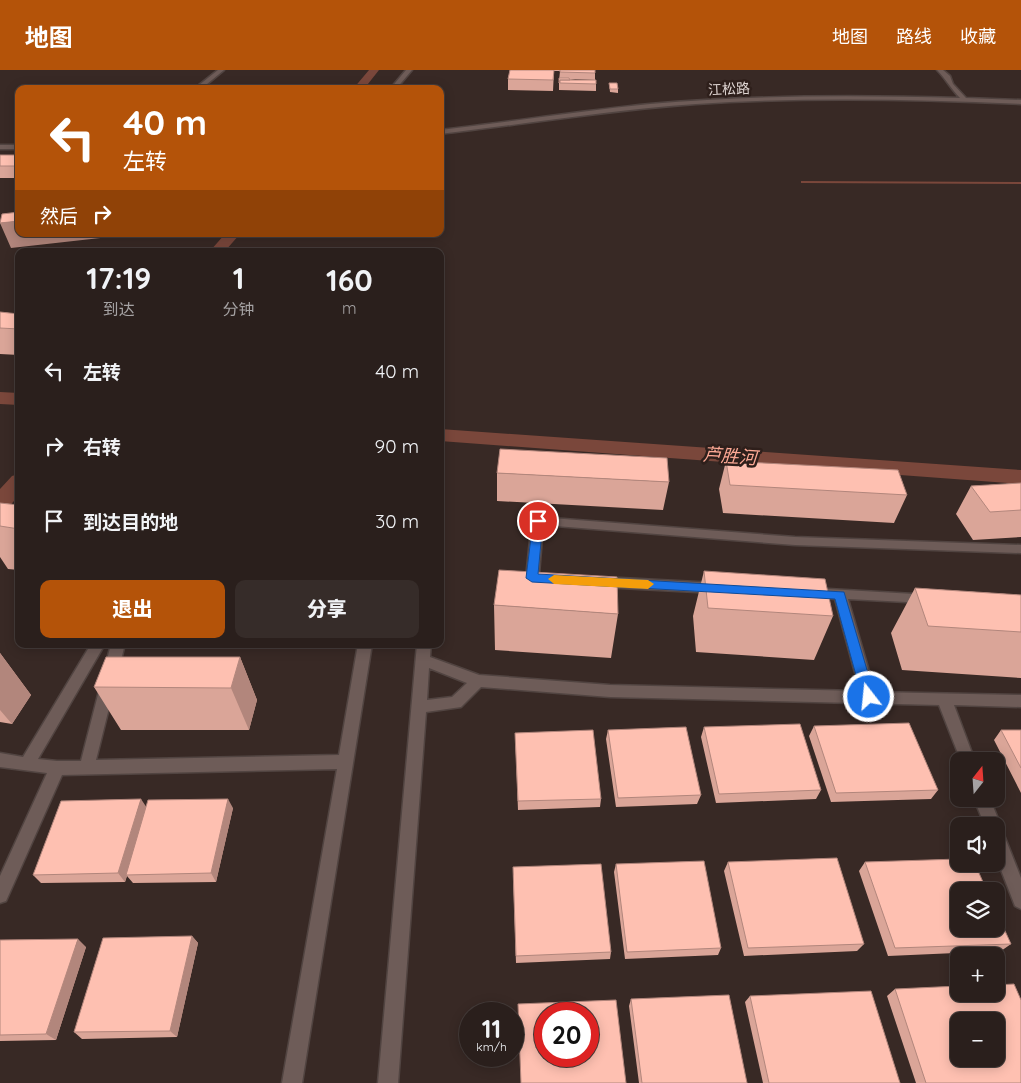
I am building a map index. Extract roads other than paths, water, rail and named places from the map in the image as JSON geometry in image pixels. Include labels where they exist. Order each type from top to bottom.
[{"type":"street","points":[[202,85],[221,70]]},
{"type":"street","points":[[396,85],[409,70]]},
{"type":"street","points":[[940,70],[947,76],[950,85],[962,98]]},
{"type":"street","name":"江松路","points":[[444,126],[652,106],[736,101],[857,98],[1021,98]]},
{"type":"street","name":"江松路","points":[[962,98],[1021,102]]},
{"type":"street","name":"江松路","points":[[444,131],[486,123]]},
{"type":"street","points":[[0,141],[15,141]]},
{"type":"street","points":[[0,148],[15,147]]},
{"type":"street","points":[[552,579],[532,578],[538,521],[795,540],[1021,549]]},
{"type":"street","points":[[592,581],[731,589]]},
{"type":"street","points":[[800,593],[935,598]]},
{"type":"street","points":[[840,595],[869,697]]},
{"type":"street","points":[[27,764],[96,648]]},
{"type":"street","points":[[87,768],[117,648]]},
{"type":"street","points":[[292,1083],[364,648]]},
{"type":"street","points":[[388,1083],[423,652],[478,680],[610,690],[1021,701]]},
{"type":"street","points":[[419,708],[456,702],[478,680]]},
{"type":"street","points":[[944,699],[965,752]]},
{"type":"street","points":[[0,760],[57,768],[345,762]]},
{"type":"street","points":[[0,895],[57,768]]},
{"type":"street","points":[[1005,858],[1021,900]]},
{"type":"waterway","points":[[361,85],[374,70]]},
{"type":"waterway","points":[[802,182],[1021,183]]},
{"type":"waterway","points":[[220,248],[230,237]]},
{"type":"waterway","name":"芦胜河","points":[[0,398],[15,399]]},
{"type":"waterway","name":"芦胜河","points":[[444,435],[1021,477]]},
{"type":"waterway","points":[[0,503],[15,486]]}]
